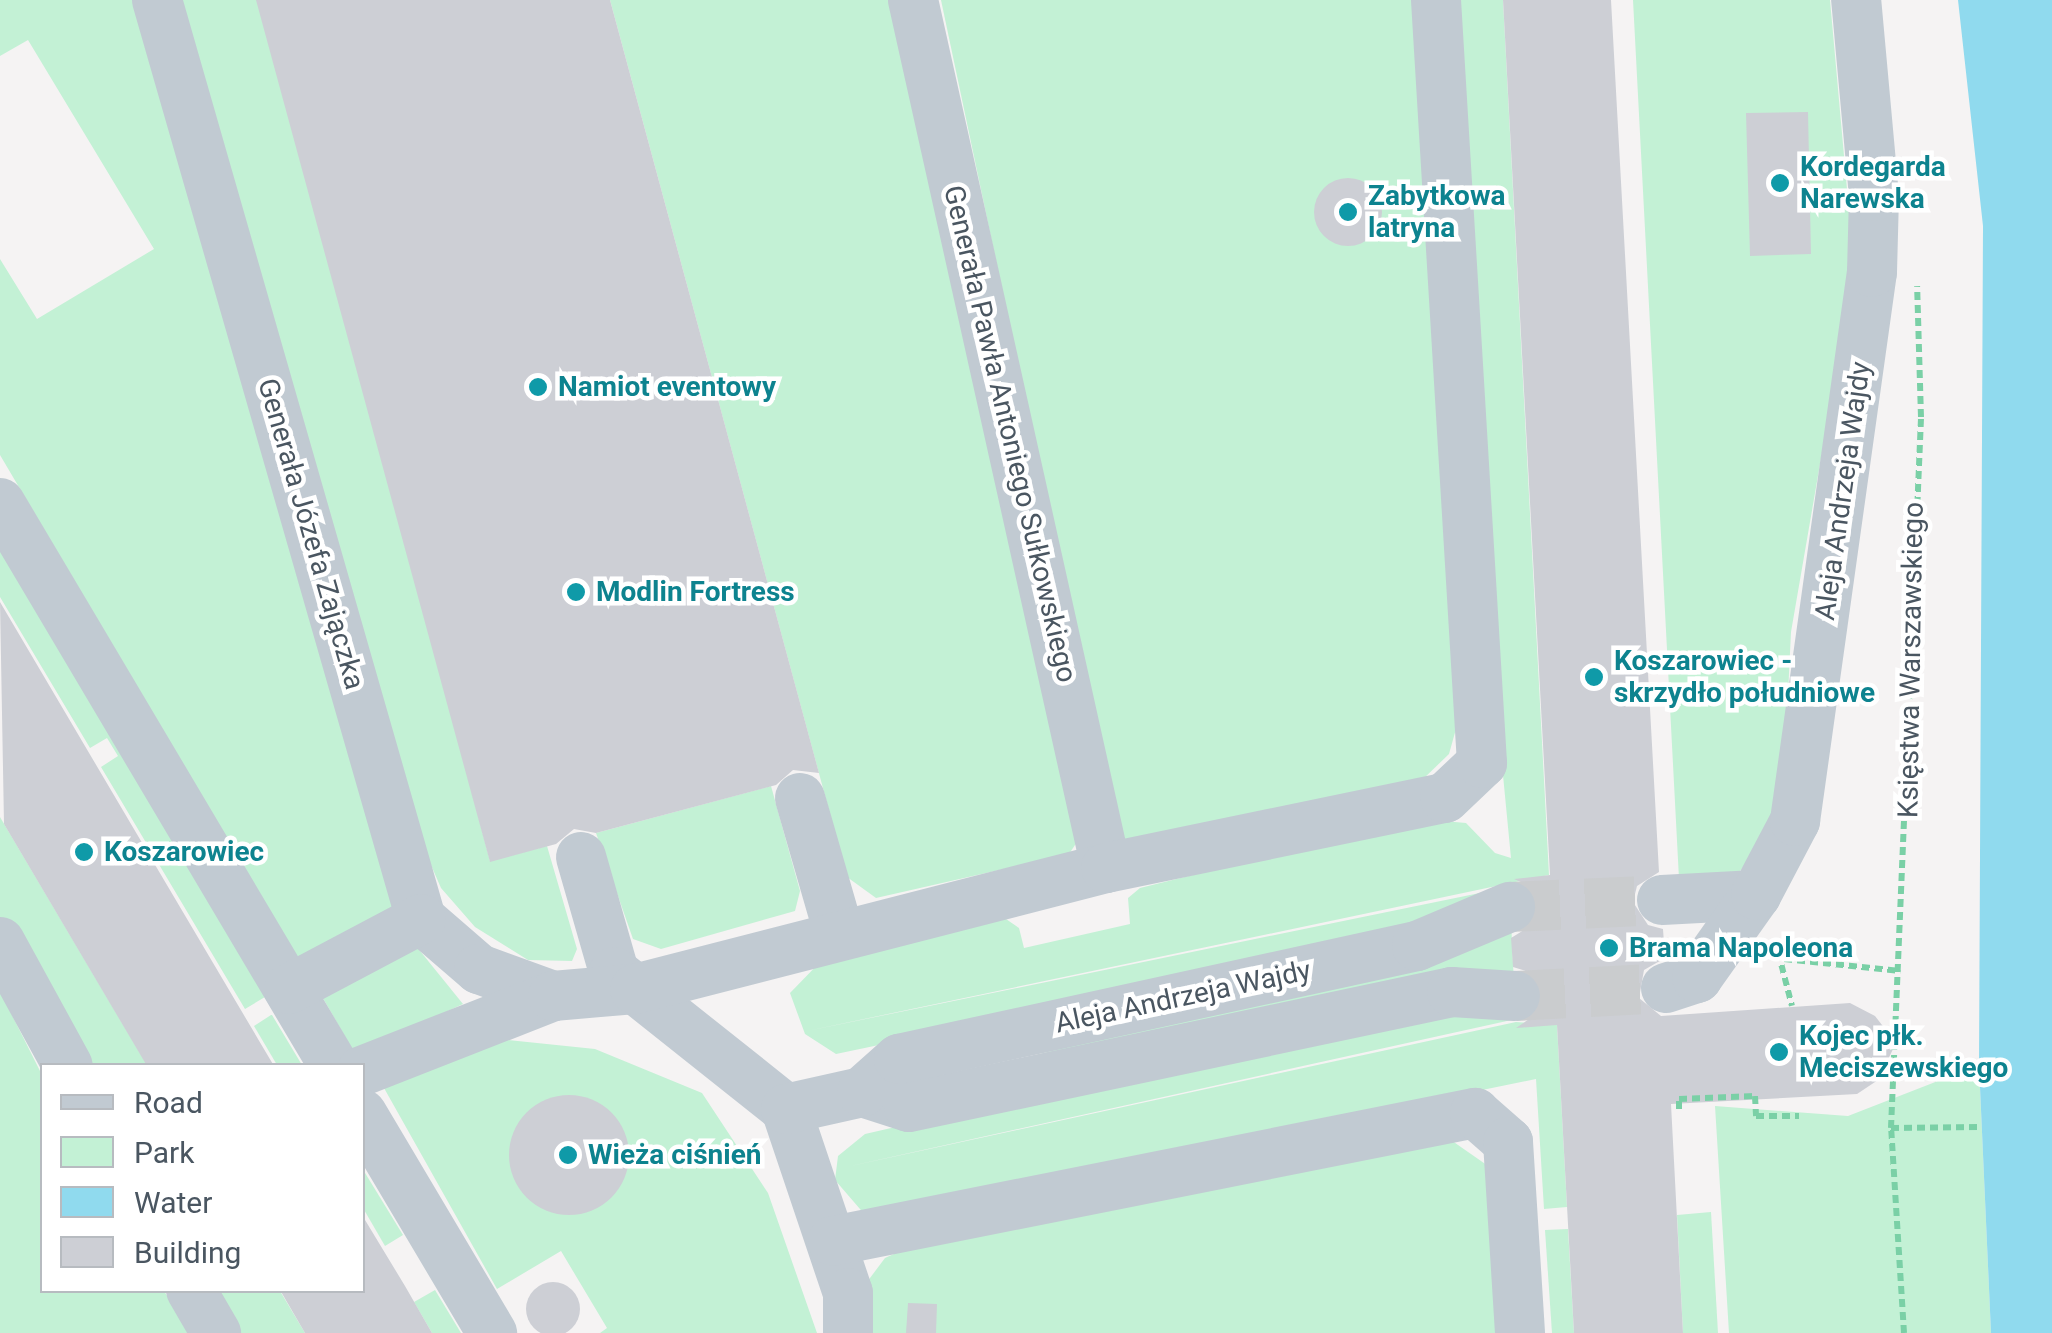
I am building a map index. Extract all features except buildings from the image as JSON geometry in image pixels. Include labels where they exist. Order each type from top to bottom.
[{"type":"street","name":"Generała Józefa Zajączka","points":[[157,0],[421,919]]},
{"type":"street","name":"Generała Pawła Antoniego Sułkowskiego","points":[[913,0],[1106,868]]},
{"type":"street","points":[[365,1070],[553,996],[635,989],[839,932],[1106,868],[1445,798],[1482,763],[1436,0]]},
{"type":"street","name":"Aleja Andrzeja Wajdy","points":[[1666,988],[1697,978],[1756,895],[1795,822],[1861,362],[1874,196],[1856,0]]},
{"type":"street","points":[[0,503],[332,1063]]},
{"type":"street","points":[[800,798],[839,932]]},
{"type":"street","points":[[581,856],[614,972],[786,1109],[848,1293],[848,1333]]},
{"type":"street","points":[[1662,900],[1756,895]]},
{"type":"street","name":"Aleja Andrzeja Wajdy","points":[[786,1109],[862,1092],[899,1059],[1417,946],[1510,907]]},
{"type":"street","points":[[289,990],[421,919],[479,969],[553,996]]},
{"type":"street","points":[[0,942],[66,1063]]},
{"type":"street","name":"Aleja Andrzeja Wajdy","points":[[862,1092],[908,1107],[1452,992],[1514,996]]},
{"type":"street","points":[[832,1241],[1474,1113],[1508,1142],[1520,1333]]},
{"type":"street","points":[[365,1119],[492,1333]]},
{"type":"street","points":[[193,1293],[216,1333]]},
{"type":"path","name":"Księstwa Warszawskiego","points":[[1904,1333],[1891,1128],[1900,1028],[1922,365],[1915,277]]},
{"type":"path","points":[[1784,960],[1900,971]]},
{"type":"path","points":[[1790,990],[1792,1006]]},
{"type":"path","points":[[1887,1030],[1900,1028]]},
{"type":"path","points":[[1679,1109],[1679,1099],[1755,1096],[1756,1116],[1799,1116]]},
{"type":"path","points":[[1891,1128],[1979,1127]]},
{"type":"green space","points":[[0,0],[144,0],[402,908],[300,963],[0,455],[0,259],[37,319],[154,249],[28,40],[0,56]]},
{"type":"green space","points":[[179,0],[262,0],[490,861],[547,846],[577,949],[572,961],[528,960],[475,927],[441,888],[414,826]]},
{"type":"green space","points":[[610,0],[892,0],[1079,839],[1069,854],[876,898],[847,877]]},
{"type":"green space","points":[[941,0],[1416,0],[1461,711],[1449,754],[1419,783],[1119,844]]},
{"type":"green space","points":[[1457,0],[1503,0],[1549,875],[807,1031],[1509,887],[1332,950],[836,1054],[805,1034],[790,993],[824,958],[1003,917],[1019,928],[1024,948],[1130,924],[1128,898],[1140,888],[1421,819],[1466,823],[1495,853],[1511,858],[1491,651]]},
{"type":"green space","points":[[1633,0],[1830,0],[1854,267],[1791,632],[1782,819],[1731,882],[1679,879]]},
{"type":"green space","points":[[0,540],[270,994],[245,1009],[101,767],[118,756],[107,738],[90,748],[0,597]]},
{"type":"green space","points":[[771,786],[800,891],[795,911],[661,949],[633,939],[596,833]]},
{"type":"green space","points":[[0,817],[146,1063],[85,1063],[0,918]]},
{"type":"green space","points":[[1511,921],[1514,985],[910,1091]]},
{"type":"green space","points":[[416,946],[463,1004],[355,1054],[320,993]]},
{"type":"green space","points":[[0,991],[40,1071],[40,1293],[165,1293],[191,1333],[0,1333]]},
{"type":"green space","points":[[1433,1004],[1516,1019],[846,1167],[1516,1022],[1557,1025],[1567,1207],[1544,1209],[1536,1079],[866,1216],[835,1180],[838,1156],[865,1134]]},
{"type":"green space","points":[[272,1015],[301,1063],[276,1063],[254,1026]]},
{"type":"green space","points":[[499,1039],[595,1049],[702,1093],[768,1193],[817,1333],[600,1333],[607,1328],[561,1251],[497,1289],[384,1088]]},
{"type":"green space","points":[[1979,1065],[1991,1333],[1729,1333],[1715,1106],[1848,1116]]},
{"type":"green space","points":[[1448,1138],[1491,1168],[1510,1333],[864,1333],[867,1282],[885,1258],[907,1248]]},
{"type":"green space","points":[[365,1173],[403,1235],[385,1246],[365,1211]]},
{"type":"green space","points":[[1711,1212],[1718,1333],[1683,1333],[1677,1215]]},
{"type":"green space","points":[[1568,1229],[1574,1333],[1552,1333],[1545,1230]]},
{"type":"green space","points":[[435,1290],[461,1333],[432,1333],[414,1302]]},
{"type":"green space","points":[[214,1293],[281,1293],[305,1333],[238,1333]]},
{"type":"water","points":[[1958,0],[2052,0],[2052,1333],[1991,1333],[1979,1065],[1983,226]]},
{"type":"tunnel","points":[[1510,907],[1662,900]]},
{"type":"tunnel","points":[[1515,996],[1666,988]]},
{"type":"place","name":"Kordegarda Narewska","points":[[1780,183]]},
{"type":"place","name":"Zabytkowa latryna","points":[[1348,212]]},
{"type":"place","name":"Namiot eventowy","points":[[538,387]]},
{"type":"place","name":"Modlin Fortress","points":[[576,592]]},
{"type":"place","name":"Koszarowiec - skrzydło południowe","points":[[1594,677]]},
{"type":"place","name":"Koszarowiec","points":[[84,852]]},
{"type":"place","name":"Brama Napoleona","points":[[1609,948]]},
{"type":"place","name":"Kojec płk. Meciszewskiego","points":[[1779,1052]]},
{"type":"place","name":"Wieża ciśnień","points":[[568,1155]]}]
